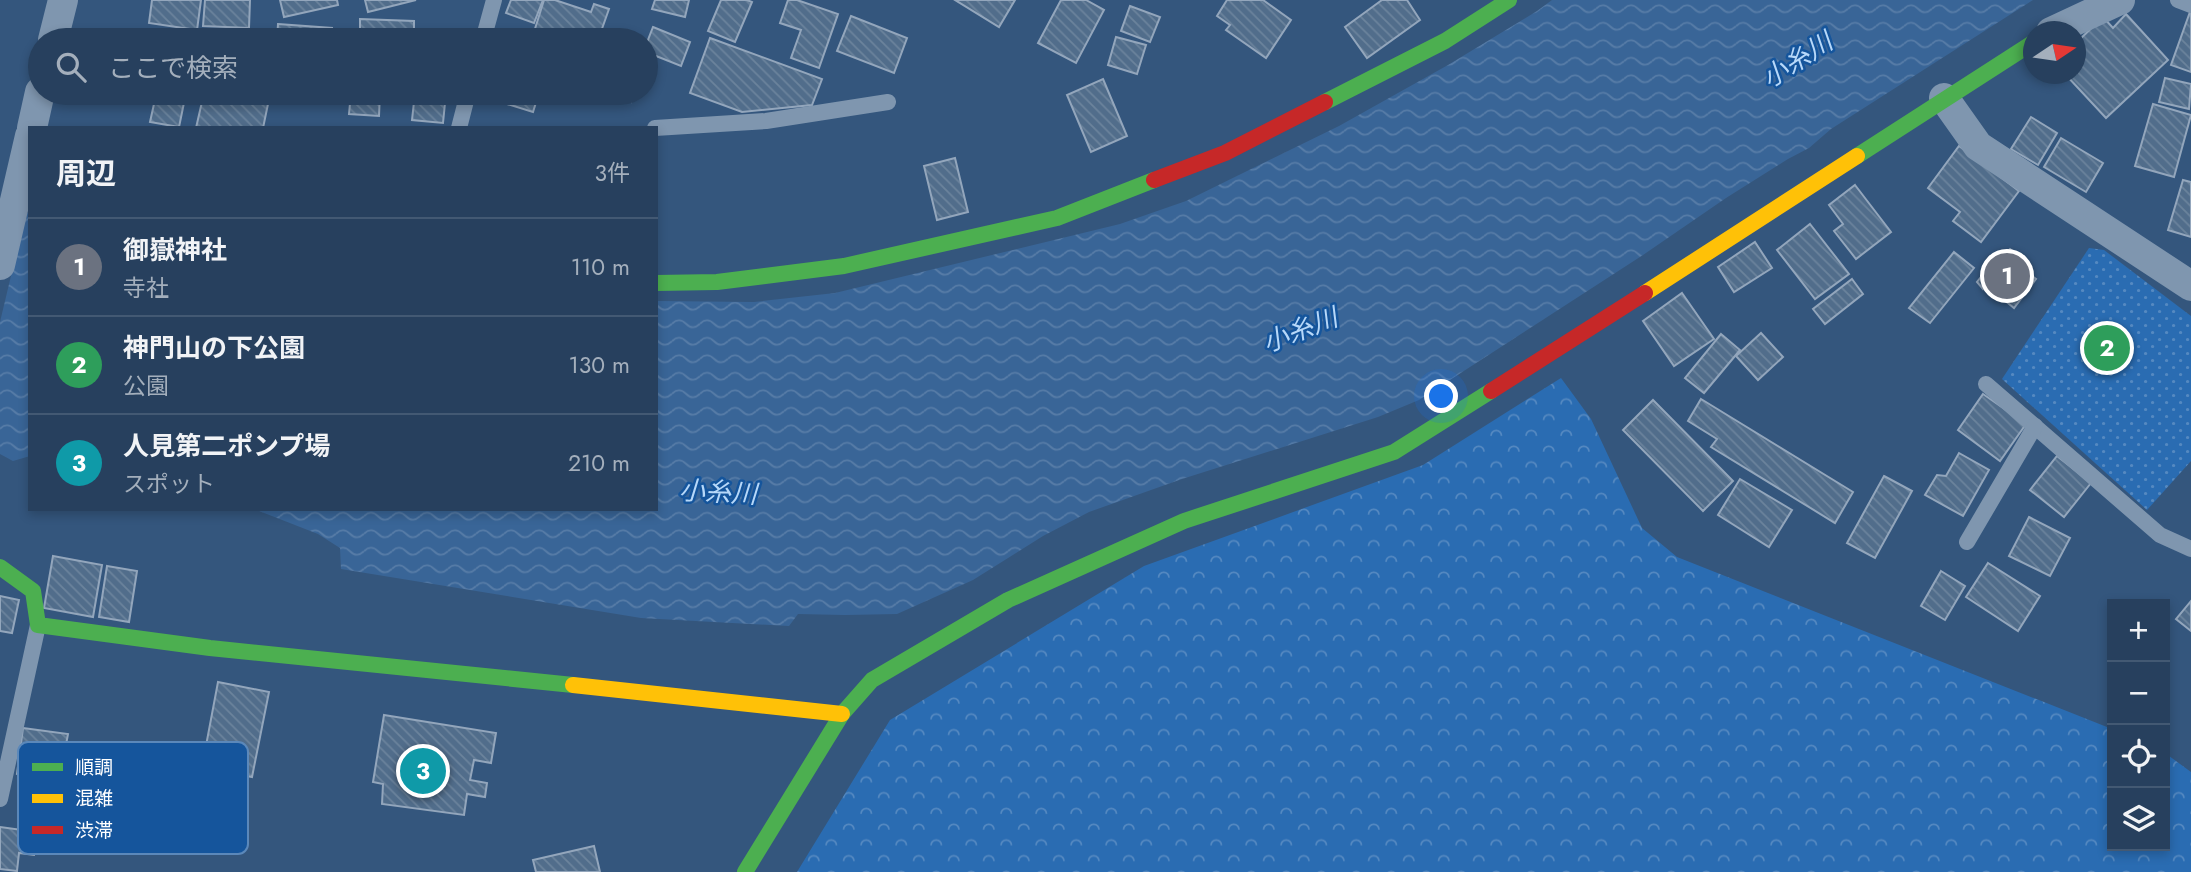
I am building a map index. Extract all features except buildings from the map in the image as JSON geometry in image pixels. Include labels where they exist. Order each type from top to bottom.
[{"type":"street","points":[[56,28],[62,0]]},
{"type":"street","points":[[658,283],[717,282],[844,266],[1058,218],[1225,153],[1445,41],[1509,0]]},
{"type":"street","points":[[2075,21],[2120,0]]},
{"type":"street","points":[[745,872],[842,714],[872,680],[1008,600],[1184,521],[1394,452],[1545,358],[2023,49]]},
{"type":"street","points":[[1944,98],[1978,146],[2191,286]]},
{"type":"street","points":[[32,126],[37,105]]},
{"type":"street","points":[[0,265],[21,186],[28,147]]},
{"type":"street","points":[[0,567],[33,591],[38,625],[210,648],[842,714]]},
{"type":"lane","points":[[486,28],[494,0]]},
{"type":"lane","points":[[2178,0],[2191,5]]},
{"type":"lane","points":[[658,128],[766,121],[888,102]]},
{"type":"lane","points":[[460,126],[465,105]]},
{"type":"lane","points":[[1986,384],[2160,535],[2191,549]]},
{"type":"lane","points":[[1968,542],[2035,426]]},
{"type":"lane","points":[[0,799],[38,625]]},
{"type":"green space","points":[[2089,248],[2104,250],[2191,316],[2191,461],[2147,510],[2002,379]]},
{"type":"green space","points":[[1561,378],[1591,419],[1642,528],[1677,557],[2107,727],[2107,851],[2170,851],[2170,757],[2191,772],[2191,872],[797,872],[890,720],[1144,566],[1423,465]]},
{"type":"water","name":"小糸川","points":[[1552,0],[2033,0],[1831,129],[1809,148],[1726,198],[1419,400],[1378,417],[1182,479],[1089,512],[1043,536],[973,580],[897,614],[798,614],[789,626],[641,618],[341,569],[340,548],[318,534],[259,511],[658,511],[658,301],[754,302],[835,293],[1120,224],[1186,201],[1339,126]]},
{"type":"water","points":[[28,213],[28,457],[13,461],[0,454],[0,322]]},
{"type":"traffic: fast","points":[[1325,102],[1445,41],[1509,0]]},
{"type":"traffic: fast","points":[[1857,156],[2023,49]]},
{"type":"traffic: fast","points":[[658,283],[717,282],[844,266],[1057,218],[1154,180]]},
{"type":"traffic: fast","points":[[745,872],[842,714],[872,680],[1008,600],[1184,521],[1394,452],[1491,391]]},
{"type":"traffic: fast","points":[[0,567],[33,591],[38,625],[210,648],[573,685]]},
{"type":"traffic: slow","points":[[1645,293],[1857,156]]},
{"type":"traffic: slow","points":[[573,685],[842,714]]},
{"type":"traffic: jam","points":[[1154,180],[1225,153],[1325,102]]},
{"type":"traffic: jam","points":[[1491,391],[1645,293]]},
{"type":"place","name":"御嶽神社","points":[[2007,276]]},
{"type":"place","name":"神門山の下公園","points":[[2107,348]]},
{"type":"place","name":"人見第二ポンプ場","points":[[423,771]]}]
